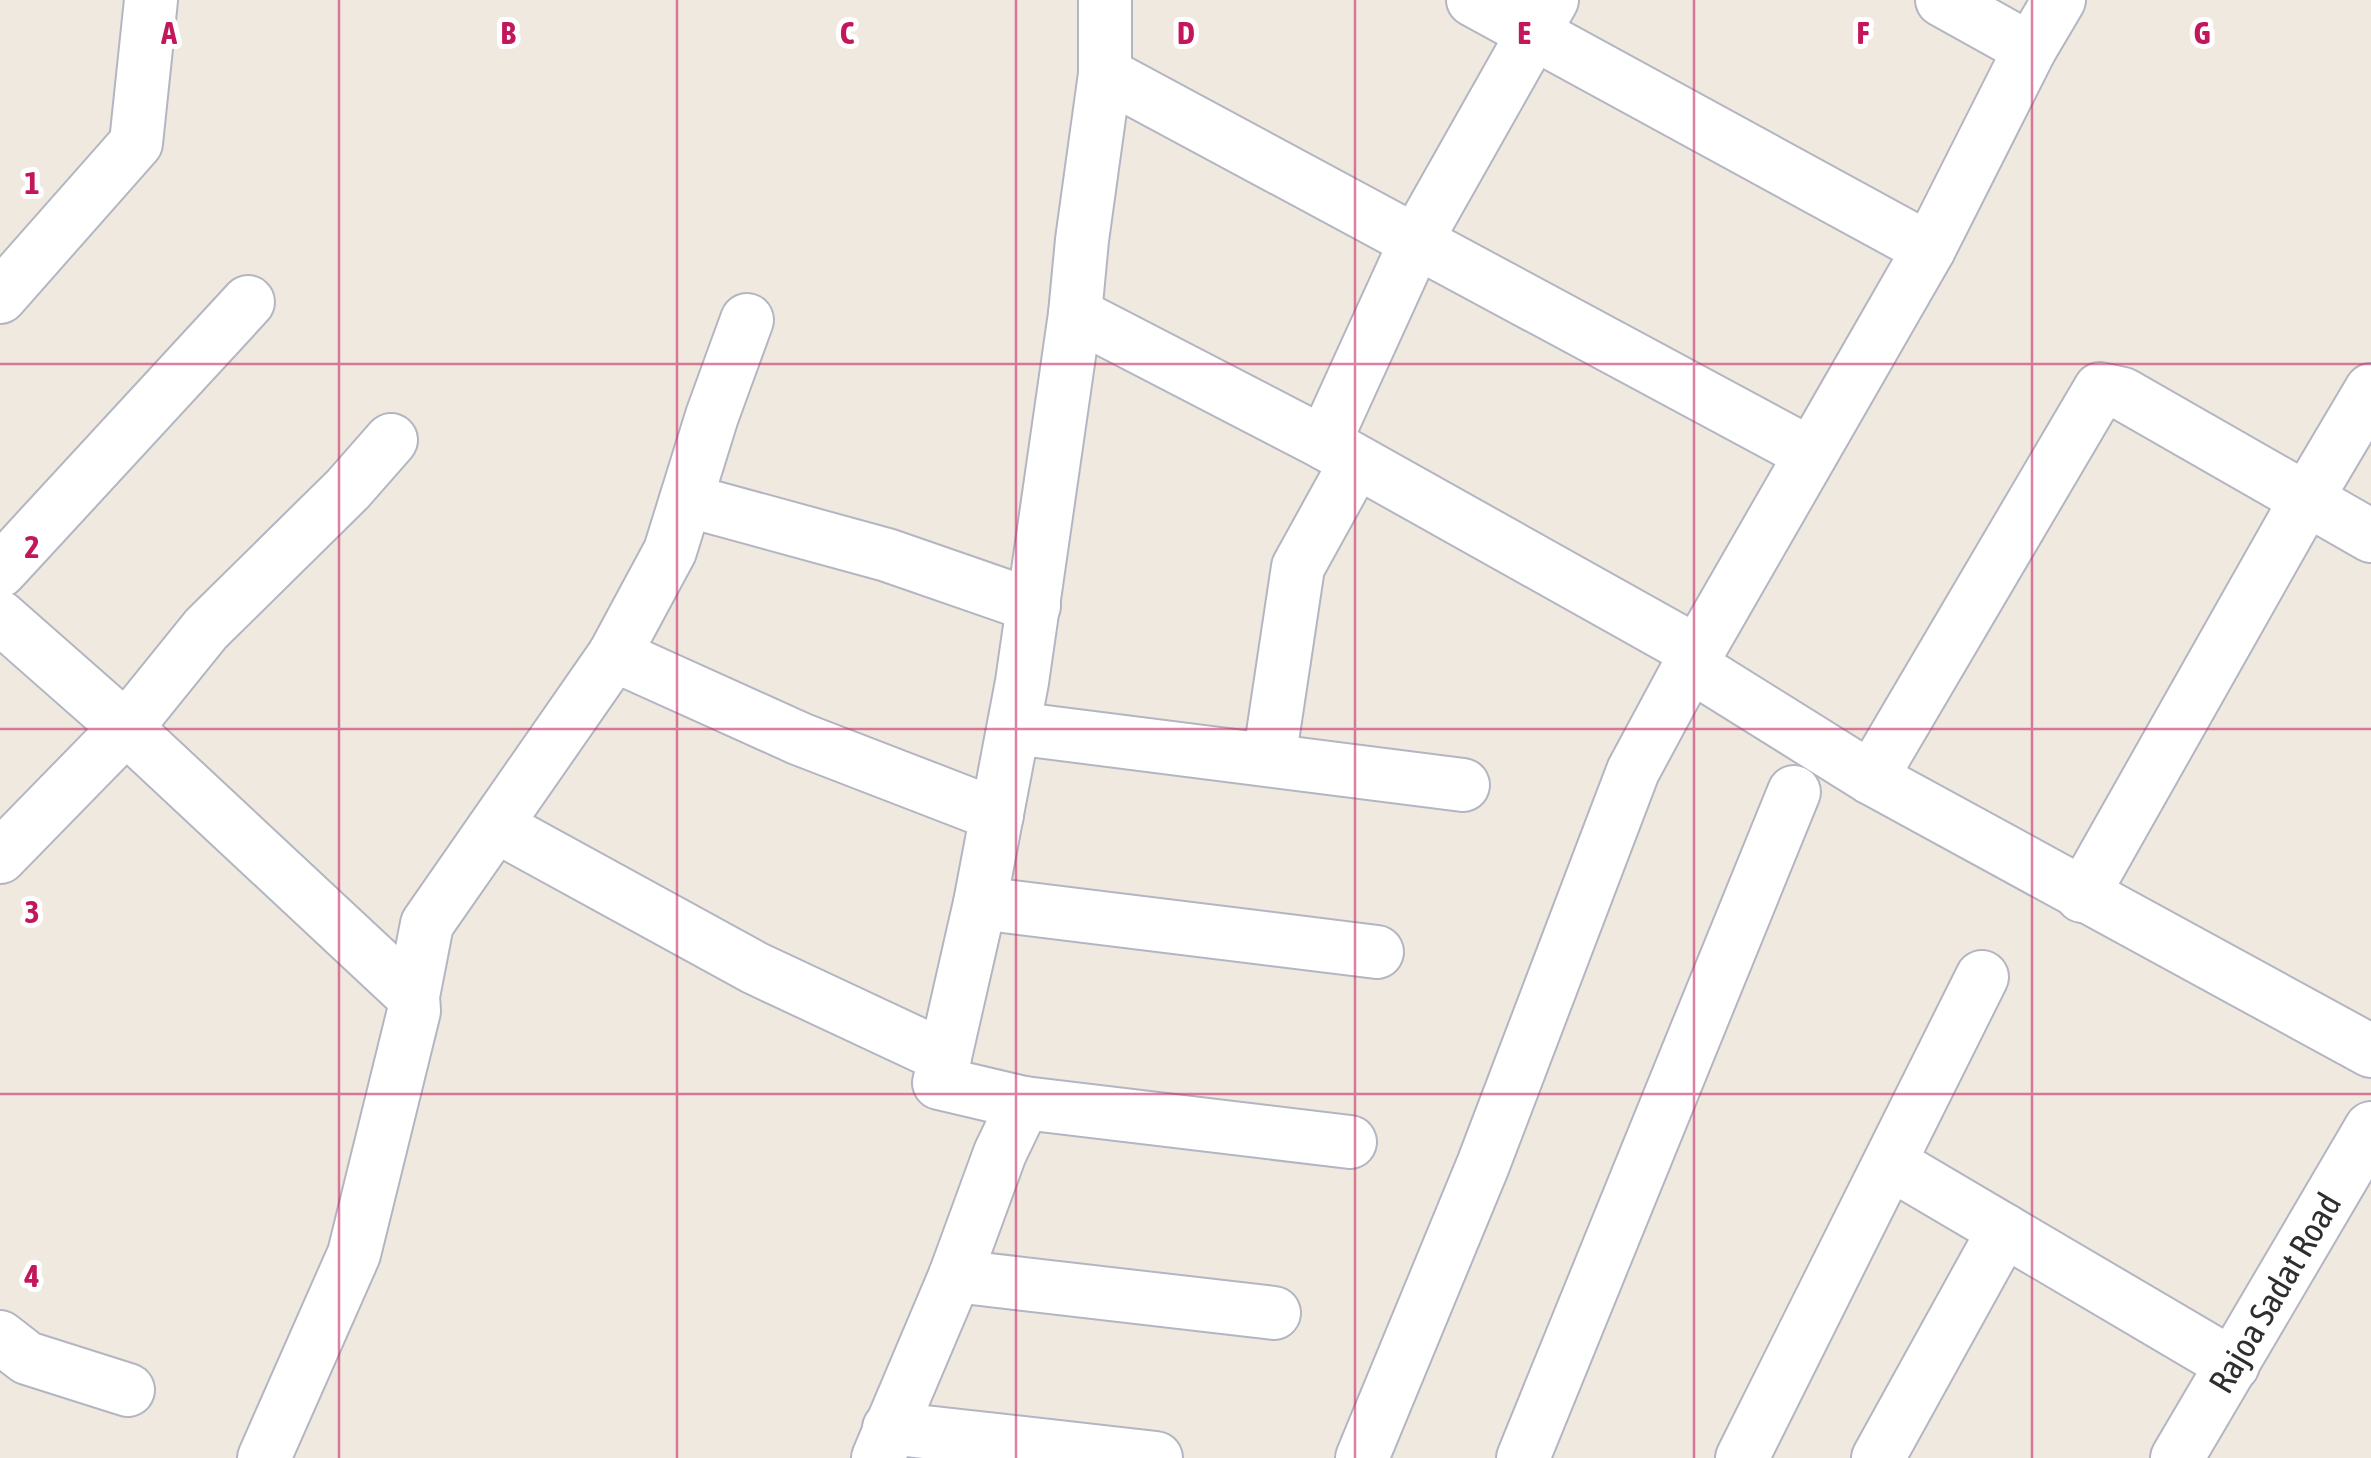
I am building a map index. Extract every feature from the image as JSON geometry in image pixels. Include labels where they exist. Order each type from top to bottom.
[{"type":"street","points":[[0,297],[136,143],[151,0]]},
{"type":"street","points":[[1105,0],[1105,74],[1076,314],[1034,606],[980,903],[939,1083],[1024,1102],[1350,1142]]},
{"type":"street","points":[[1473,0],[1544,16],[1929,249]]},
{"type":"street","points":[[1942,0],[2030,49]]},
{"type":"street","points":[[1362,1458],[1483,1165],[1633,771],[1929,249],[2030,49],[2059,0]]},
{"type":"street","points":[[1269,760],[1298,567],[1418,240],[1544,16]]},
{"type":"street","points":[[1105,74],[1811,454]]},
{"type":"street","points":[[0,571],[248,302]]},
{"type":"street","points":[[1076,314],[1340,453],[1695,659],[1871,778],[2371,1051]]},
{"type":"street","points":[[264,1458],[354,1254],[414,1011],[412,996],[426,924],[614,656],[670,551],[747,320]]},
{"type":"street","points":[[1871,778],[2100,389],[2123,394],[2371,536]]},
{"type":"street","points":[[2082,896],[2371,390]]},
{"type":"street","points":[[0,857],[126,728],[206,629],[348,489],[391,440]]},
{"type":"street","points":[[686,500],[887,555],[1034,606]]},
{"type":"street","points":[[0,617],[126,728],[412,996]]},
{"type":"street","points":[[614,656],[800,739],[997,814]]},
{"type":"street","points":[[1014,728],[1463,785]]},
{"type":"street","points":[[1522,1458],[1794,792]]},
{"type":"street","points":[[496,826],[756,968],[944,1057]]},
{"type":"street","points":[[980,903],[1377,952]]},
{"type":"street","points":[[1742,1458],[1982,977]]},
{"type":"street","points":[[1024,1102],[884,1443],[1156,1458]]},
{"type":"street","name":"Rajoa Sadat Road","points":[[2177,1458],[2371,1128]]},
{"type":"street","points":[[1890,1163],[2233,1365]]},
{"type":"street","points":[[1878,1458],[2004,1230]]},
{"type":"street","points":[[955,1276],[1274,1313]]},
{"type":"street","points":[[0,1336],[27,1358],[128,1390]]}]
